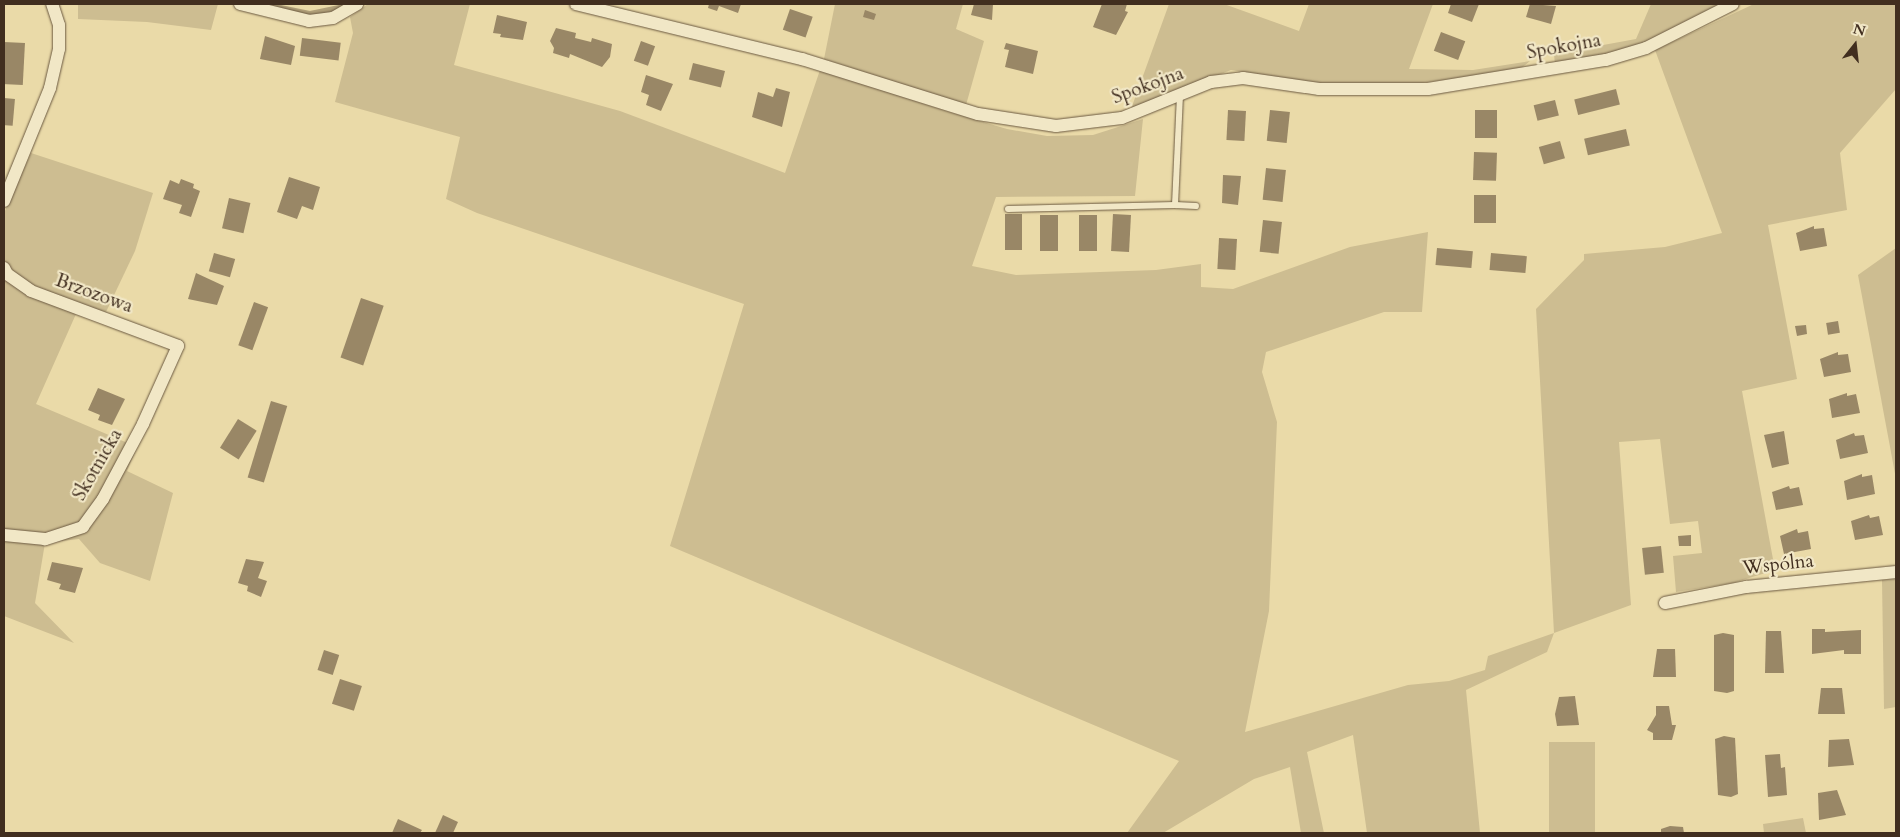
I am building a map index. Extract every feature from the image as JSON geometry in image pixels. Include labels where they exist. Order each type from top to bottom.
[{"type":"street","points":[[4,201],[50,88],[59,49],[59,26],[52,4]]},
{"type":"street","points":[[240,4],[309,21],[333,18],[357,4]]},
{"type":"street","name":"Spokojna","points":[[576,4],[802,59],[978,114],[1056,126],[1122,118],[1211,82],[1243,78],[1320,89],[1428,89],[1606,60],[1646,48],[1733,4]]},
{"type":"street","name":"Brzozowa","points":[[4,268],[7,274],[31,291],[178,346]]},
{"type":"street","name":"Skotnicka","points":[[4,535],[45,539],[83,528],[103,499],[143,424],[178,346]]},
{"type":"street","name":"Wspólna","points":[[1665,603],[1746,587],[1896,572]]},
{"type":"lane","points":[[1175,205],[1180,94]]},
{"type":"lane","points":[[1008,209],[1196,206]]},
{"type":"shaded area","points":[[78,4],[218,4],[211,30],[147,22],[78,19]]},
{"type":"shaded area","points":[[368,4],[470,4],[454,65],[620,111],[785,173],[820,70],[1007,129],[1047,136],[1093,135],[1143,119],[1135,196],[996,197],[972,266],[1016,275],[1156,270],[1201,264],[1201,287],[1233,289],[1350,247],[1428,232],[1422,312],[1384,312],[1266,352],[1262,372],[1277,422],[1269,611],[1245,732],[1408,685],[1449,681],[1485,670],[1488,656],[1554,633],[1547,652],[1466,690],[1480,833],[1367,833],[1353,735],[1307,752],[1324,833],[1301,833],[1290,767],[1254,779],[1163,833],[1127,833],[1179,761],[670,546],[744,304],[477,213],[446,199],[460,137],[335,102],[353,33],[350,17]]},
{"type":"shaded area","points":[[835,4],[963,4],[956,29],[984,41],[966,105],[824,59]]},
{"type":"shaded area","points":[[1169,4],[1224,4],[1299,31],[1309,4],[1433,4],[1409,69],[1473,70],[1530,61],[1519,70],[1407,85],[1329,87],[1231,70],[1131,109]]},
{"type":"shaded area","points":[[1651,4],[1722,4],[1665,36],[1623,52],[1555,65],[1554,54],[1636,39]]},
{"type":"shaded area","points":[[1754,4],[1896,4],[1896,89],[1840,153],[1847,210],[1768,225],[1797,379],[1742,391],[1775,570],[1733,583],[1676,592],[1673,556],[1702,553],[1698,521],[1670,524],[1660,439],[1619,442],[1631,605],[1554,633],[1536,309],[1584,260],[1584,254],[1665,247],[1722,233],[1655,50]]},
{"type":"shaded area","points":[[31,153],[153,193],[135,251],[106,312],[79,304],[21,280],[4,260],[4,213]]},
{"type":"shaded area","points":[[1896,248],[1896,479],[1858,275]]},
{"type":"shaded area","points":[[4,277],[76,314],[36,404],[137,447],[127,471],[173,493],[150,581],[100,563],[79,539],[45,543],[35,603],[74,643],[4,616]]},
{"type":"shaded area","points":[[1896,579],[1896,707],[1884,709],[1882,580]]},
{"type":"shaded area","points":[[1549,742],[1595,742],[1595,833],[1549,833]]},
{"type":"shaded area","points":[[1803,818],[1806,833],[1764,833],[1763,824]]},
{"type":"building","points":[[709,4],[741,4],[738,13],[719,6],[717,11],[708,8]]},
{"type":"building","points":[[974,4],[993,4],[992,20],[971,15]]},
{"type":"building","points":[[1102,4],[1127,4],[1125,11],[1128,12],[1116,35],[1093,27]]},
{"type":"building","points":[[1451,4],[1479,4],[1472,22],[1448,13]]},
{"type":"building","points":[[1530,4],[1556,6],[1551,24],[1526,17]]},
{"type":"building","points":[[790,9],[813,17],[806,38],[783,30]]},
{"type":"building","points":[[865,10],[876,14],[874,20],[863,17]]},
{"type":"building","points":[[497,15],[527,22],[523,40],[500,37],[501,34],[493,33]]},
{"type":"building","points":[[556,28],[576,33],[575,38],[591,42],[592,38],[612,44],[610,57],[602,67],[570,54],[569,58],[553,53],[554,48],[550,41]]},
{"type":"building","points":[[1441,32],[1465,41],[1458,60],[1434,51]]},
{"type":"building","points":[[265,36],[295,46],[291,65],[260,59]]},
{"type":"building","points":[[302,38],[341,43],[339,61],[300,56]]},
{"type":"building","points":[[641,41],[655,46],[648,66],[634,61]]},
{"type":"building","points":[[4,42],[25,43],[23,85],[4,84]]},
{"type":"building","points":[[1006,43],[1038,51],[1033,74],[1005,67],[1009,50],[1004,49]]},
{"type":"building","points":[[693,63],[725,71],[721,87],[689,79]]},
{"type":"building","points":[[646,75],[673,84],[661,111],[646,105],[649,95],[641,92]]},
{"type":"building","points":[[776,88],[790,92],[782,127],[752,117],[758,92],[773,97]]},
{"type":"building","points":[[1616,89],[1620,105],[1578,115],[1574,99]]},
{"type":"building","points":[[4,98],[15,99],[13,126],[4,125]]},
{"type":"building","points":[[1555,100],[1559,116],[1538,121],[1534,105]]},
{"type":"building","points":[[1228,110],[1246,111],[1244,141],[1226,140]]},
{"type":"building","points":[[1270,110],[1290,112],[1287,143],[1267,141]]},
{"type":"building","points":[[1475,110],[1497,110],[1497,138],[1475,138]]},
{"type":"building","points":[[1626,129],[1630,146],[1588,155],[1584,139]]},
{"type":"building","points":[[1560,141],[1565,158],[1544,164],[1539,147]]},
{"type":"building","points":[[1474,152],[1497,153],[1496,181],[1473,180]]},
{"type":"building","points":[[1266,168],[1286,170],[1283,202],[1263,200]]},
{"type":"building","points":[[1223,175],[1241,176],[1238,205],[1222,203]]},
{"type":"building","points":[[289,177],[320,187],[313,210],[302,206],[297,219],[277,212]]},
{"type":"building","points":[[181,179],[194,184],[193,188],[200,191],[191,217],[179,213],[182,205],[163,199],[170,180],[179,184]]},
{"type":"building","points":[[1474,195],[1496,195],[1496,223],[1474,223]]},
{"type":"building","points":[[229,198],[250,203],[243,233],[222,228]]},
{"type":"building","points":[[1005,214],[1022,214],[1022,250],[1005,250]]},
{"type":"building","points":[[1113,214],[1131,215],[1129,252],[1111,251]]},
{"type":"building","points":[[1040,215],[1058,215],[1058,251],[1040,251]]},
{"type":"building","points":[[1079,215],[1097,215],[1097,251],[1079,251]]},
{"type":"building","points":[[1263,220],[1282,222],[1279,254],[1260,252]]},
{"type":"building","points":[[1814,226],[1814,229],[1824,228],[1827,246],[1800,251],[1796,233]]},
{"type":"building","points":[[1219,238],[1237,239],[1235,270],[1217,269]]},
{"type":"building","points":[[1437,248],[1473,251],[1471,268],[1436,265]]},
{"type":"building","points":[[214,253],[235,259],[230,277],[209,271]]},
{"type":"building","points":[[1491,253],[1527,256],[1525,273],[1490,270]]},
{"type":"building","points":[[196,273],[224,286],[217,305],[188,299]]},
{"type":"building","points":[[361,298],[384,306],[363,365],[340,358]]},
{"type":"building","points":[[254,302],[268,307],[252,350],[238,345]]},
{"type":"building","points":[[1838,321],[1840,333],[1828,335],[1826,323]]},
{"type":"building","points":[[1806,325],[1807,334],[1797,336],[1795,326]]},
{"type":"building","points":[[1838,352],[1838,355],[1848,354],[1851,372],[1824,377],[1820,359]]},
{"type":"building","points":[[98,388],[125,399],[112,425],[98,420],[100,415],[88,410]]},
{"type":"building","points":[[1847,393],[1847,396],[1856,394],[1860,413],[1832,418],[1829,399]]},
{"type":"building","points":[[271,401],[287,406],[264,482],[248,478]]},
{"type":"building","points":[[238,419],[257,431],[239,459],[220,448]]},
{"type":"building","points":[[1784,431],[1789,464],[1772,468],[1764,435]]},
{"type":"building","points":[[1854,433],[1855,436],[1864,435],[1868,453],[1840,459],[1836,440]]},
{"type":"building","points":[[1862,474],[1862,477],[1872,475],[1875,494],[1847,500],[1844,481]]},
{"type":"building","points":[[1789,486],[1790,489],[1799,487],[1803,505],[1776,510],[1772,492]]},
{"type":"building","points":[[1869,515],[1870,518],[1879,516],[1883,535],[1855,540],[1851,521]]},
{"type":"building","points":[[1797,529],[1798,533],[1808,531],[1811,549],[1784,554],[1780,536]]},
{"type":"building","points":[[1691,535],[1691,546],[1679,546],[1678,536]]},
{"type":"building","points":[[1661,546],[1664,573],[1645,575],[1642,548]]},
{"type":"building","points":[[246,559],[264,562],[258,578],[267,581],[261,597],[247,591],[248,586],[238,583]]},
{"type":"building","points":[[52,562],[83,568],[75,593],[59,589],[61,584],[47,580]]},
{"type":"building","points":[[1812,629],[1825,629],[1825,632],[1861,630],[1861,654],[1844,654],[1844,650],[1812,654]]},
{"type":"building","points":[[1766,631],[1781,631],[1784,673],[1765,673]]},
{"type":"building","points":[[1723,633],[1734,635],[1734,691],[1727,693],[1714,691],[1714,635]]},
{"type":"building","points":[[1657,649],[1675,649],[1676,677],[1653,677]]},
{"type":"building","points":[[324,650],[339,655],[333,675],[318,670]]},
{"type":"building","points":[[340,679],[362,686],[354,711],[332,704]]},
{"type":"building","points":[[1821,688],[1842,688],[1845,714],[1818,714]]},
{"type":"building","points":[[1575,696],[1579,725],[1557,726],[1555,714],[1559,697]]},
{"type":"building","points":[[1656,706],[1669,706],[1672,725],[1676,725],[1672,740],[1653,740],[1653,733],[1647,730],[1656,715]]},
{"type":"building","points":[[1724,736],[1735,738],[1738,794],[1731,797],[1718,795],[1715,739]]},
{"type":"building","points":[[1849,739],[1854,765],[1828,767],[1829,740]]},
{"type":"building","points":[[1780,754],[1781,768],[1785,767],[1787,795],[1768,797],[1765,755]]},
{"type":"building","points":[[1837,790],[1846,815],[1819,820],[1818,793]]},
{"type":"building","points":[[443,815],[458,822],[453,833],[435,833]]},
{"type":"building","points":[[398,819],[422,830],[420,833],[392,833]]},
{"type":"building","points":[[1670,826],[1683,827],[1684,833],[1661,833],[1661,829]]},
{"type":"waterway","points":[[266,4],[310,13],[343,6]]}]
